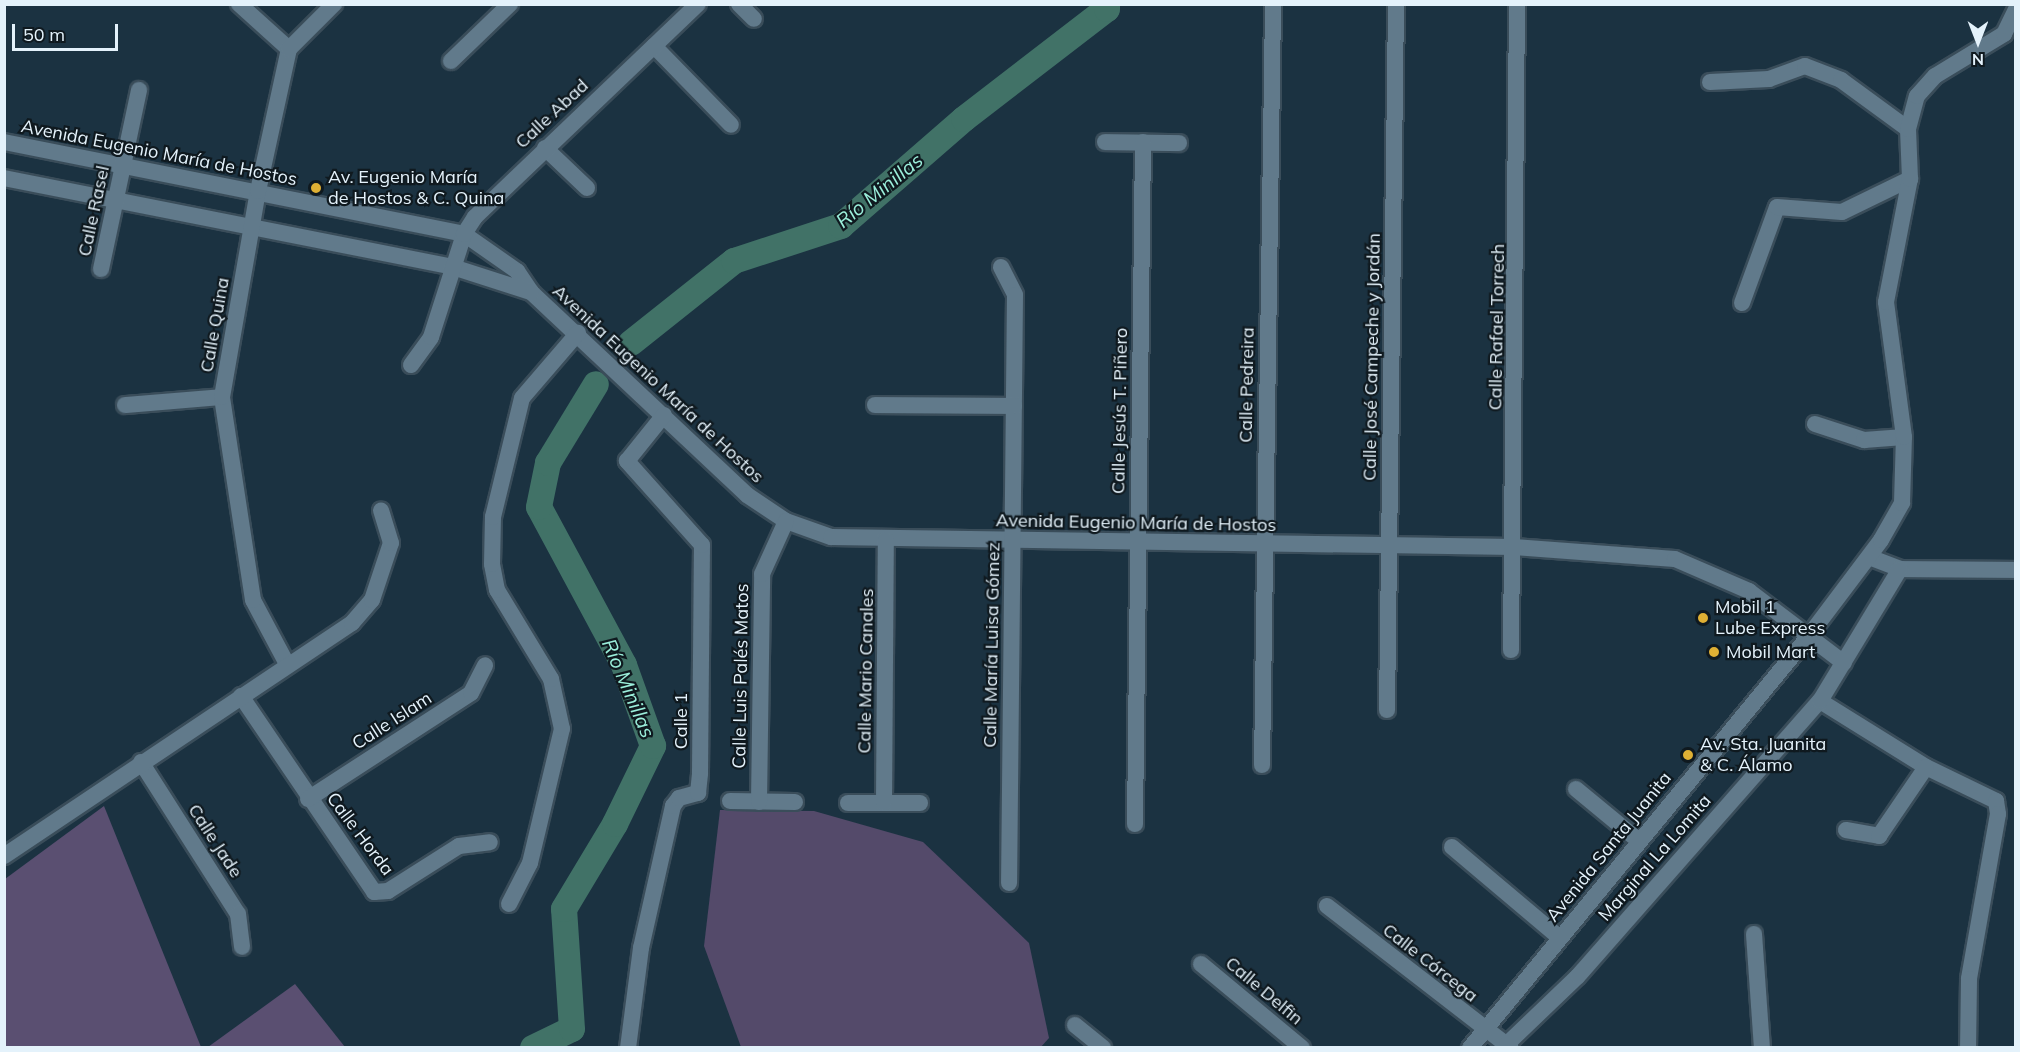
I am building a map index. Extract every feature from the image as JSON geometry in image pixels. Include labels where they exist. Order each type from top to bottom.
[{"type":"street","points":[[239,4],[289,49],[334,4]]},
{"type":"street","points":[[451,61],[510,4]]},
{"type":"street","name":"Calle Abad","points":[[411,364],[431,337],[464,234],[494,198],[698,4]]},
{"type":"street","points":[[739,4],[754,19]]},
{"type":"street","name":"Calle Pedreira","points":[[1262,765],[1273,4]]},
{"type":"street","name":"Calle José Campeche y Jordán","points":[[1388,710],[1396,4]]},
{"type":"street","name":"Calle Rafael Torrech","points":[[1511,650],[1514,547],[1517,4]]},
{"type":"street","name":"Avenida Santa Juanita","points":[[1470,1047],[1808,638],[1869,557],[1902,503],[1904,437],[1886,302],[1910,179],[1908,129],[1917,96],[1935,76],[2004,34],[2016,9]]},
{"type":"street","points":[[654,46],[731,125]]},
{"type":"street","name":"Calle Quina","points":[[287,664],[253,600],[222,397],[258,191],[289,49]]},
{"type":"street","points":[[1710,82],[1769,79],[1805,66],[1841,80],[1908,129]]},
{"type":"street","name":"Calle Rasel","points":[[101,269],[139,90]]},
{"type":"street","name":"Avenida Eugenio María de Hostos","points":[[4,142],[464,234],[517,271],[531,292],[578,333],[747,495],[786,521],[831,537],[1012,542],[1514,547],[1675,559],[1749,591],[1808,638],[1844,663]]},
{"type":"street","points":[[1105,142],[1179,143]]},
{"type":"street","name":"Calle Jesús T. Piñero","points":[[1135,824],[1143,142]]},
{"type":"street","points":[[545,148],[587,188]]},
{"type":"street","name":"Avenida Eugenio María de Hostos","points":[[4,178],[252,225],[453,267],[531,292]]},
{"type":"street","points":[[1742,303],[1777,207],[1842,212],[1910,179]]},
{"type":"street","name":"Calle María Luisa Gómez","points":[[1001,267],[1015,295],[1009,883]]},
{"type":"street","points":[[509,904],[530,863],[562,729],[551,679],[497,590],[492,564],[493,517],[522,398],[578,333]]},
{"type":"street","points":[[125,405],[222,397]]},
{"type":"street","points":[[875,405],[1014,406]]},
{"type":"street","name":"Calle 1","points":[[628,1047],[641,948],[673,806],[679,798],[698,793],[700,773],[702,545],[627,461],[664,415]]},
{"type":"street","points":[[1815,424],[1864,440],[1904,437]]},
{"type":"street","points":[[6,853],[287,664],[352,623],[372,600],[391,543],[381,510]]},
{"type":"street","name":"Calle Luis Palés Matos","points":[[759,802],[762,574],[786,521]]},
{"type":"street","name":"Calle Mario Canales","points":[[884,803],[886,540]]},
{"type":"street","points":[[1869,557],[1900,569],[2016,570]]},
{"type":"street","name":"Marginal La Lomita","points":[[1509,1046],[1578,976],[1820,701],[1900,569]]},
{"type":"street","name":"Calle Islam","points":[[309,799],[471,693],[485,666]]},
{"type":"street","name":"Calle Horda","points":[[241,696],[374,892],[388,891],[459,846],[490,842]]},
{"type":"street","points":[[1820,701],[1926,767],[1990,796],[1998,807],[1970,979],[1968,1047]]},
{"type":"street","name":"Calle Jade","points":[[141,762],[238,914],[242,947]]},
{"type":"street","points":[[1846,830],[1879,836],[1926,767]]},
{"type":"street","points":[[1576,789],[1639,841]]},
{"type":"street","points":[[730,801],[795,802]]},
{"type":"street","points":[[848,802],[920,804]]},
{"type":"street","points":[[1452,847],[1560,938]]},
{"type":"street","name":"Calle Córcega","points":[[1328,906],[1484,1030],[1509,1046]]},
{"type":"street","points":[[1754,934],[1762,1047]]},
{"type":"street","name":"Calle Delfin","points":[[1202,964],[1302,1047]]},
{"type":"street","points":[[1075,1025],[1103,1047]]},
{"type":"shaded area","points":[[104,806],[201,1047],[5,1047],[5,879]]},
{"type":"shaded area","points":[[720,810],[814,811],[923,842],[1029,943],[1049,1038],[1040,1048],[741,1047],[704,946]]},
{"type":"shaded area","points":[[295,984],[345,1047],[208,1047]]},
{"type":"waterway","name":"Río Minillas","points":[[631,343],[734,261],[841,226],[964,119],[1107,9],[1107,4]]},
{"type":"waterway","name":"Río Minillas","points":[[533,1048],[572,1029],[564,909],[615,824],[653,746],[624,665],[539,507],[548,463],[596,384]]},
{"type":"place","name":"Av. Eugenio María de Hostos & C. Quina","points":[[316,188]]},
{"type":"place","name":"Mobil 1 Lube Express","points":[[1703,618]]},
{"type":"place","name":"Mobil Mart","points":[[1714,652]]},
{"type":"place","name":"Av. Sta. Juanita & C. Álamo","points":[[1688,755]]}]
